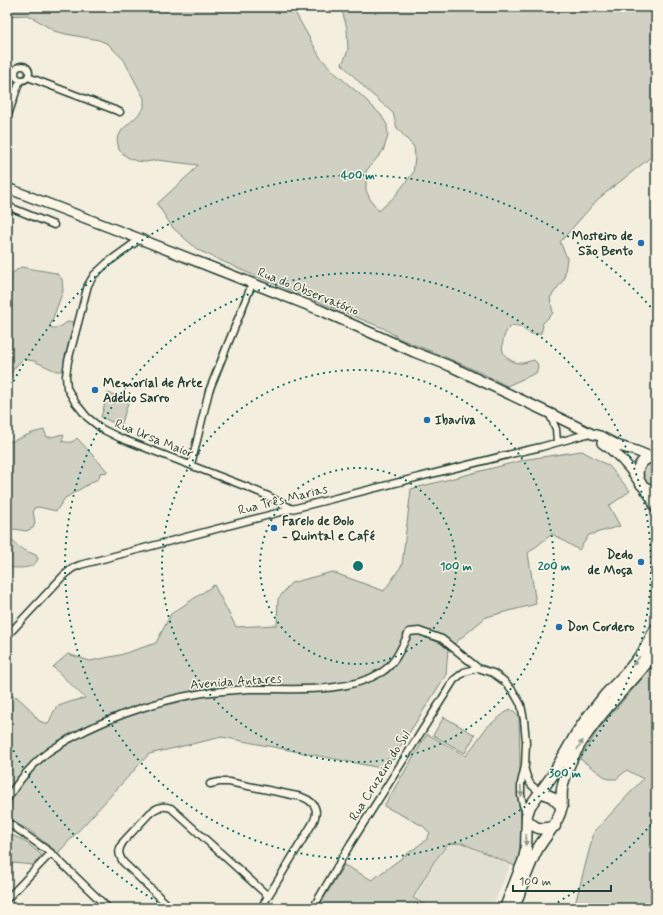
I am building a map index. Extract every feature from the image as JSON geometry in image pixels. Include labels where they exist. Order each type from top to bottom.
[{"type":"main road","points":[[655,457],[646,459],[640,466],[637,475],[640,482],[652,498],[656,508]]},
{"type":"main road","points":[[640,482],[649,490],[656,490]]},
{"type":"main road","points":[[505,908],[524,859],[526,849],[527,818],[530,806],[558,767],[576,734],[589,715],[643,652],[656,628]]},
{"type":"main road","points":[[514,908],[537,851],[555,826],[561,812],[561,797],[564,780],[578,747],[609,705],[642,669],[656,649]]},
{"type":"main road","points":[[541,792],[552,797],[562,807]]},
{"type":"main road","points":[[527,818],[535,828],[545,829],[555,826]]},
{"type":"street","points":[[15,73],[16,68],[18,67],[23,66],[29,70],[28,77],[25,80],[20,80]]},
{"type":"street","points":[[7,70],[15,73],[16,77],[20,80]]},
{"type":"street","points":[[28,77],[120,112]]},
{"type":"street","points":[[7,118],[20,80]]},
{"type":"street","name":"Rua do Observatório","points":[[7,188],[320,310],[450,366],[591,434],[600,436],[619,446],[655,457]]},
{"type":"street","points":[[7,206],[54,225]]},
{"type":"street","name":"Rua Ursa Maior","points":[[140,239],[107,263],[94,275],[88,285],[68,361],[66,376],[67,388],[75,402],[87,417],[102,429],[120,438],[247,487],[292,509]]},
{"type":"street","points":[[191,466],[209,391],[252,284]]},
{"type":"street","points":[[549,413],[556,429],[557,442]]},
{"type":"street","name":"Rua do Observatório","points":[[591,434],[597,440],[609,447],[628,464],[640,482]]},
{"type":"street","name":"Rua Três Marias","points":[[7,636],[64,575],[80,565],[283,511],[591,434]]},
{"type":"street","points":[[278,501],[283,511]]},
{"type":"street","name":"Avenida Antares","points":[[7,800],[13,789],[50,751],[89,728],[137,709],[204,693],[248,690],[332,688],[350,685],[383,672],[393,663],[409,632],[420,631],[442,639],[478,668]]},
{"type":"street","points":[[478,668],[493,673],[504,681],[513,691],[520,705],[524,720],[526,742],[525,766],[521,783],[521,795],[527,818]]},
{"type":"street","name":"Rua Cruzeiro do Sul","points":[[313,908],[351,843],[454,680],[464,672],[478,668]]},
{"type":"street","points":[[525,766],[527,779],[532,787],[541,792]]},
{"type":"street","points":[[210,784],[229,782],[295,795],[310,800],[314,805],[316,814],[315,820],[261,908]]},
{"type":"street","points":[[171,908],[123,862],[119,853],[119,847],[123,842],[150,813],[162,806],[172,808],[268,896]]},
{"type":"street","points":[[7,822],[51,853],[108,908]]},
{"type":"street","points":[[7,899],[51,853]]},
{"type":"shaded area","points":[[7,7],[292,7],[320,57],[335,73],[381,115],[387,125],[388,136],[383,151],[366,171],[366,190],[370,199],[379,211],[395,196],[413,173],[415,157],[414,147],[397,128],[393,113],[367,90],[342,64],[348,51],[347,28],[341,7],[656,7],[656,153],[598,199],[560,242],[567,258],[564,279],[550,298],[553,313],[542,324],[543,326],[541,333],[532,334],[519,326],[513,326],[507,330],[503,341],[502,349],[507,358],[514,362],[520,363],[534,360],[538,367],[536,373],[507,386],[467,366],[398,338],[383,328],[257,277],[198,250],[173,228],[157,204],[198,165],[157,160],[146,162],[136,161],[127,157],[119,150],[117,139],[122,130],[144,108],[144,98],[124,60],[108,44],[99,40],[54,31],[27,15],[7,16]]},
{"type":"shaded area","points":[[21,267],[56,273],[62,279],[63,291],[50,326],[52,328],[58,328],[67,322],[74,322],[76,325],[64,371],[56,371],[34,361],[23,359],[7,378],[7,277]]},
{"type":"shaded area","points":[[108,393],[127,399],[128,403],[121,426],[101,417]]},
{"type":"shaded area","points":[[44,430],[47,437],[63,434],[62,441],[64,442],[72,442],[77,438],[108,472],[100,473],[99,478],[65,498],[56,511],[39,507],[34,508],[35,523],[33,528],[26,531],[15,529],[11,531],[11,536],[15,544],[36,555],[38,559],[36,563],[29,567],[7,568],[7,442]]},
{"type":"shaded area","points":[[582,451],[609,466],[630,491],[609,506],[620,526],[589,535],[579,550],[552,534],[528,553],[536,604],[486,617],[448,649],[446,675],[386,769],[222,737],[149,754],[58,853],[29,830],[7,819],[7,695],[17,697],[28,707],[39,721],[48,724],[56,707],[85,698],[53,667],[68,654],[90,661],[120,655],[156,643],[171,614],[214,585],[236,627],[277,625],[278,599],[291,583],[332,572],[384,591],[402,565],[411,489],[528,459]]},
{"type":"shaded area","points":[[656,461],[656,487],[644,482],[641,470],[646,464]]},
{"type":"shaded area","points":[[656,660],[656,908],[574,908],[594,832],[643,779],[627,770],[616,779],[608,779],[580,759],[598,730],[651,668]]},
{"type":"shaded area","points":[[510,709],[519,717],[519,796],[522,830],[519,859],[515,866],[462,843],[448,844],[434,862],[413,898],[432,908],[318,908],[344,865],[372,880],[426,840],[430,833],[423,826],[384,806],[427,734],[466,756],[487,727]]},
{"type":"shaded area","points":[[444,717],[475,735],[465,753],[433,735]]},
{"type":"shaded area","points":[[7,833],[23,840],[42,855],[33,865],[13,863],[7,873]]},
{"type":"shaded area","points":[[462,844],[510,865],[492,908],[434,908],[415,898],[435,863],[449,845]]},
{"type":"place","name":"Mosteiro de São Bento","points":[[641,243]]},
{"type":"place","name":"Memorial de Arte Adelio Sarro","points":[[95,390]]},
{"type":"place","name":"Ibaviva","points":[[427,420]]},
{"type":"place","name":"Farelo de Bolo - Quintal e Café","points":[[274,528]]},
{"type":"place","name":"Dedo de Moça","points":[[641,562]]},
{"type":"place","name":"Don Cordero","points":[[559,627]]}]
